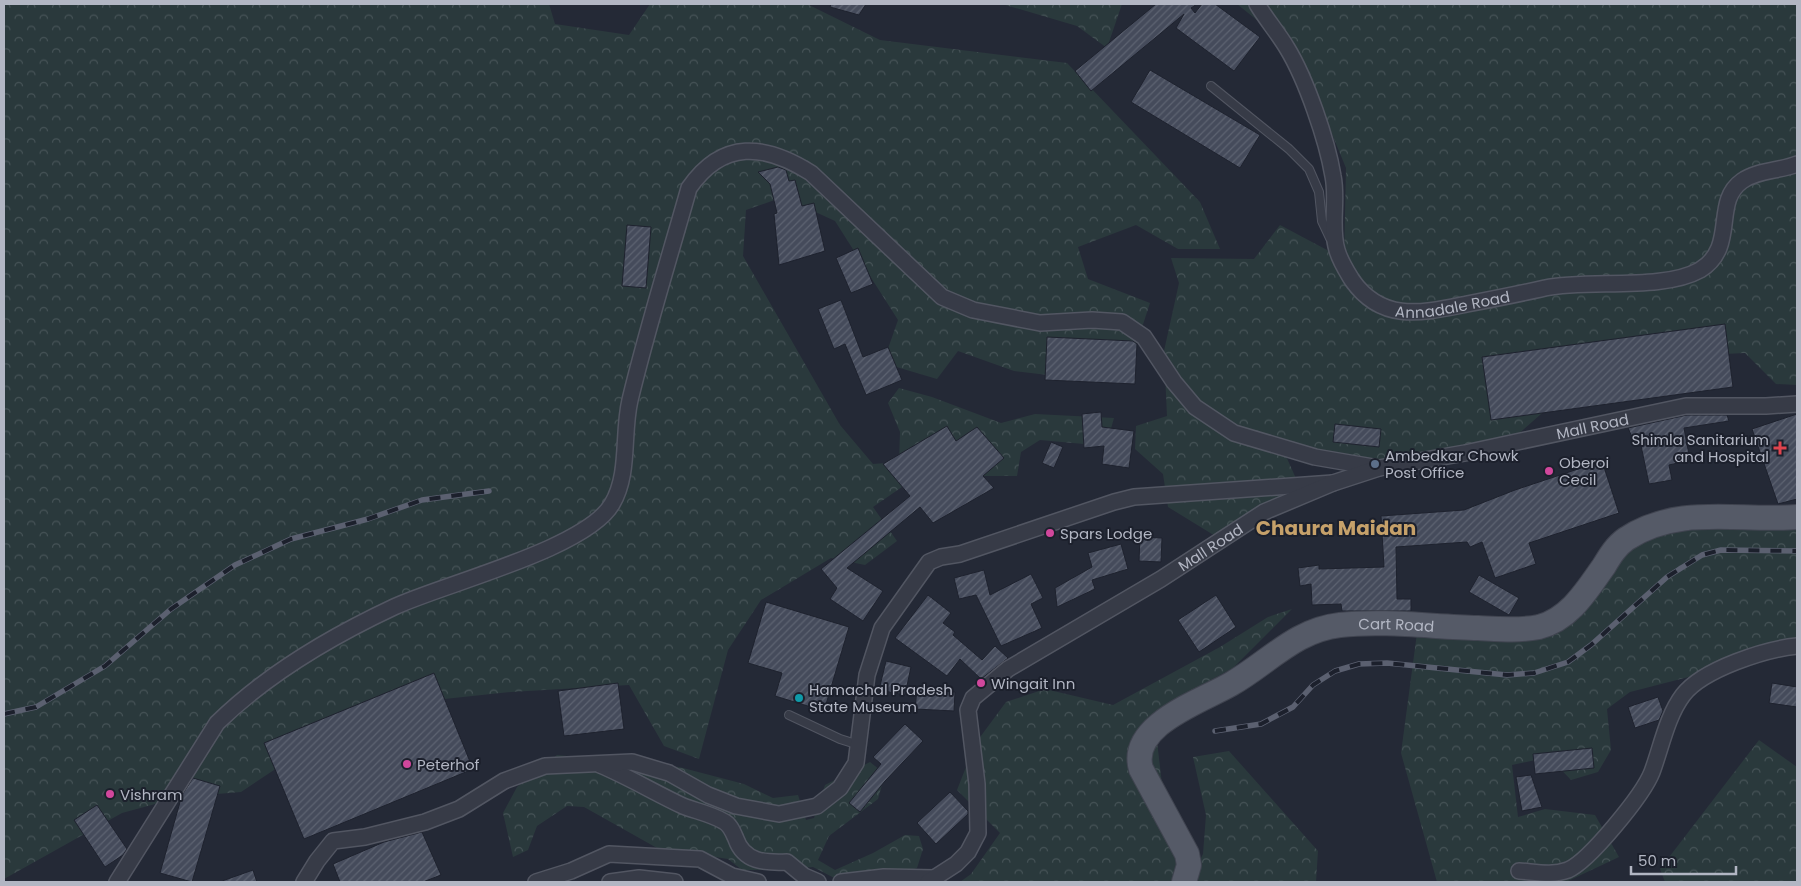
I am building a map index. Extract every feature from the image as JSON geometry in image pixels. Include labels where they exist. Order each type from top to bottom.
[{"type":"main road","name":"Cart Road","points":[[1184,882],[1189,865],[1187,854],[1141,769],[1138,759],[1140,749],[1150,734],[1163,722],[1181,710],[1231,684],[1291,642],[1322,628],[1356,624],[1500,629],[1538,627],[1554,622],[1576,604],[1617,546],[1627,538],[1656,525],[1691,517],[1713,515],[1768,518],[1797,517]]},
{"type":"street","name":"Annadale Road","points":[[1257,4],[1293,59],[1322,134],[1334,179],[1336,248],[1345,269],[1362,294],[1382,307],[1396,311],[1430,311],[1570,285],[1678,279],[1698,271],[1713,261],[1719,251],[1729,202],[1741,181],[1751,176],[1797,164]]},
{"type":"street","points":[[117,882],[217,723],[237,703],[273,676],[323,644],[395,606],[503,567],[572,536],[593,525],[611,506],[621,484],[629,403],[651,318],[689,188],[699,174],[714,162],[730,154],[747,150],[765,151],[790,160],[811,173],[930,288],[958,305],[1040,323],[1100,320],[1122,322],[1144,338],[1174,382],[1195,407],[1234,433],[1315,457],[1379,468]]},
{"type":"street","name":"Mall Road","points":[[931,880],[956,864],[968,852],[978,833],[977,784],[968,710],[973,698],[980,690],[1008,669],[1161,579],[1252,520],[1334,483],[1379,468],[1465,453],[1686,406],[1797,404]]},
{"type":"street","points":[[304,882],[316,861],[333,841],[365,837],[425,822],[458,809],[504,780],[545,766],[594,762],[632,762],[669,773],[708,795],[736,806],[779,814],[817,806],[840,788],[856,763],[867,675],[882,628],[922,570],[932,560],[960,554],[1134,497],[1334,483]]},
{"type":"street","points":[[1519,871],[1558,873],[1579,864],[1591,852],[1619,820],[1651,775],[1676,707],[1684,694],[1693,685],[1746,658],[1797,646]]},
{"type":"street","points":[[594,762],[630,777],[682,805],[725,821],[733,830],[738,846],[747,857],[768,862],[787,862],[804,876],[818,882]]},
{"type":"street","points":[[536,882],[571,871],[608,854],[700,859],[732,876],[758,882]]},
{"type":"street","points":[[841,882],[884,876],[931,880]]},
{"type":"street","points":[[610,882],[638,878],[675,882]]},
{"type":"lane","points":[[1210,86],[1290,149],[1309,169],[1319,192],[1322,221],[1336,248]]},
{"type":"lane","points":[[789,714],[840,740],[859,745]]},
{"type":"green space","points":[[4,4],[549,4],[555,24],[629,35],[650,4],[807,4],[880,40],[1067,63],[1200,202],[1220,249],[1178,249],[1136,225],[1078,247],[1088,279],[1150,303],[1131,361],[1073,378],[1014,371],[958,351],[937,379],[883,363],[898,320],[835,221],[783,197],[746,210],[743,256],[840,425],[873,464],[899,462],[900,432],[888,403],[899,388],[932,397],[1001,423],[1035,414],[1114,418],[1106,446],[1040,440],[1021,452],[1017,476],[980,476],[928,469],[873,507],[897,541],[865,565],[831,558],[761,600],[728,650],[699,759],[664,746],[629,685],[511,692],[416,702],[277,768],[241,792],[181,797],[122,813],[4,879]]},
{"type":"green space","points":[[1002,4],[1122,4],[1107,48],[1077,26]]},
{"type":"green space","points":[[1237,4],[1797,4],[1797,385],[1776,384],[1745,353],[1642,358],[1558,399],[1498,452],[1422,469],[1281,445],[1298,483],[1278,510],[1225,542],[1168,507],[1163,474],[1135,449],[1136,426],[1167,416],[1164,351],[1179,283],[1171,258],[1254,259],[1280,225],[1344,259],[1346,168],[1299,54]]},
{"type":"green space","points":[[1797,524],[1797,649],[1630,692],[1607,709],[1611,750],[1598,772],[1571,780],[1549,757],[1512,765],[1518,817],[1545,809],[1595,815],[1619,857],[1566,882],[1437,882],[1401,753],[1417,633],[1534,635],[1629,547],[1670,527]]},
{"type":"green space","points":[[1292,609],[1233,668],[1170,702],[1155,724],[1162,784],[1184,824],[1185,856],[1170,882],[960,882],[971,874],[1000,833],[957,790],[975,744],[1006,702],[1045,689],[1113,705],[1220,647],[1268,617]]},
{"type":"green space","points":[[1759,740],[1797,767],[1797,882],[1665,882],[1660,869]]},
{"type":"green space","points":[[1229,751],[1318,851],[1316,882],[1189,882],[1203,854],[1206,815],[1193,757]]},
{"type":"green space","points":[[557,755],[679,767],[744,784],[773,798],[798,795],[806,820],[814,818],[825,785],[870,762],[885,774],[878,799],[829,836],[818,860],[835,870],[873,853],[905,835],[919,836],[923,849],[917,868],[873,882],[842,882],[813,867],[779,870],[742,870],[728,859],[657,848],[584,807],[567,806],[537,826],[528,850],[513,857],[503,813],[517,787]]},
{"type":"building","points":[[831,4],[866,4],[859,15],[830,7]]},
{"type":"building","points":[[1156,4],[1197,4],[1191,8],[1195,13],[1202,4],[1215,4],[1260,37],[1234,71],[1176,28],[1184,14],[1091,91],[1075,71]]},
{"type":"building","points":[[1150,70],[1260,135],[1240,168],[1131,102]]},
{"type":"building","points":[[778,167],[786,170],[789,181],[795,180],[802,206],[814,203],[825,251],[779,265],[774,214],[777,213],[770,184],[758,172]]},
{"type":"building","points":[[627,225],[651,227],[646,288],[622,286]]},
{"type":"building","points":[[858,248],[873,284],[851,293],[836,258]]},
{"type":"building","points":[[841,300],[863,357],[888,347],[902,380],[866,395],[845,344],[834,349],[818,309]]},
{"type":"building","points":[[1725,324],[1733,387],[1491,420],[1482,357]]},
{"type":"building","points":[[1047,337],[1133,341],[1137,344],[1135,384],[1045,380]]},
{"type":"building","points":[[1101,412],[1102,427],[1134,431],[1129,468],[1102,464],[1104,446],[1084,448],[1082,414]]},
{"type":"building","points":[[1797,414],[1797,499],[1778,504],[1752,429]]},
{"type":"building","points":[[1687,415],[1727,415],[1729,421],[1684,428],[1690,460],[1669,465],[1672,480],[1649,484],[1639,436],[1632,437],[1628,428]]},
{"type":"building","points":[[1335,424],[1381,429],[1379,447],[1333,442]]},
{"type":"building","points":[[947,426],[956,441],[977,427],[1004,458],[983,476],[994,488],[933,523],[920,507],[847,568],[883,591],[863,621],[830,599],[837,588],[821,569],[910,496],[883,464]]},
{"type":"building","points":[[1051,442],[1063,447],[1054,468],[1042,463]]},
{"type":"building","points":[[1602,461],[1619,513],[1529,543],[1536,564],[1495,578],[1482,542],[1470,547],[1467,542],[1396,547],[1397,599],[1411,599],[1411,611],[1342,611],[1341,604],[1312,605],[1311,584],[1300,586],[1298,568],[1319,565],[1319,569],[1384,567],[1381,516],[1464,510],[1515,490]]},
{"type":"building","points":[[1140,537],[1162,538],[1161,562],[1139,561]]},
{"type":"building","points":[[1121,544],[1128,569],[1092,580],[1095,589],[1057,607],[1055,588],[1092,567],[1088,553]]},
{"type":"building","points":[[984,570],[990,595],[1031,574],[1043,598],[1031,604],[1042,628],[1001,646],[976,595],[959,599],[954,578]]},
{"type":"building","points":[[1479,575],[1519,598],[1509,615],[1469,592]]},
{"type":"building","points":[[928,595],[951,613],[943,623],[955,632],[953,635],[982,660],[995,646],[1008,658],[981,679],[960,659],[947,676],[895,638]]},
{"type":"building","points":[[1216,595],[1236,627],[1199,652],[1178,620]]},
{"type":"building","points":[[766,602],[849,627],[824,711],[775,696],[782,673],[748,663]]},
{"type":"building","points":[[886,661],[911,667],[905,695],[879,690]]},
{"type":"building","points":[[434,673],[473,769],[304,839],[264,743]]},
{"type":"building","points":[[618,683],[624,729],[564,736],[558,691]]},
{"type":"building","points":[[1772,683],[1797,687],[1797,707],[1769,703]]},
{"type":"building","points":[[917,689],[955,692],[954,711],[915,709]]},
{"type":"building","points":[[1658,697],[1663,711],[1659,720],[1635,728],[1628,707]]},
{"type":"building","points":[[905,724],[923,741],[885,781],[860,812],[849,803],[881,764],[873,757]]},
{"type":"building","points":[[1592,748],[1594,768],[1535,774],[1533,754]]},
{"type":"building","points":[[1531,775],[1542,807],[1522,811],[1516,777]]},
{"type":"building","points":[[193,778],[220,786],[192,882],[160,873],[182,795]]},
{"type":"building","points":[[950,792],[968,811],[968,814],[936,844],[917,823]]},
{"type":"building","points":[[97,805],[127,849],[123,855],[105,867],[74,820]]},
{"type":"building","points":[[422,832],[441,875],[423,882],[340,882],[333,864],[384,842]]},
{"type":"building","points":[[253,870],[257,882],[222,882],[222,881]]},
{"type":"railway","points":[[4,714],[36,707],[105,666],[171,609],[235,565],[291,539],[368,519],[422,500],[489,491]]},
{"type":"railway","points":[[1215,731],[1261,724],[1293,707],[1313,685],[1335,671],[1359,664],[1387,663],[1507,675],[1534,673],[1568,662],[1591,645],[1667,577],[1702,555],[1721,550],[1797,551]]},
{"type":"place","name":"Shimla Sanitarium and Hospital","points":[[1780,448]]},
{"type":"place","name":"Ambedkar Chowk Post Office","points":[[1375,464]]},
{"type":"place","name":"Oberoi Cecil","points":[[1549,471]]},
{"type":"place","name":"Spars Lodge","points":[[1050,533]]},
{"type":"place","name":"Wingait Inn","points":[[981,683]]},
{"type":"place","name":"Hamachal Pradesh State Museum","points":[[799,698]]},
{"type":"place","name":"Peterhof","points":[[407,764]]},
{"type":"place","name":"Vishram","points":[[110,794]]},
{"type":"district","name":"Chaura Maidan","points":[[1336,528]]}]
